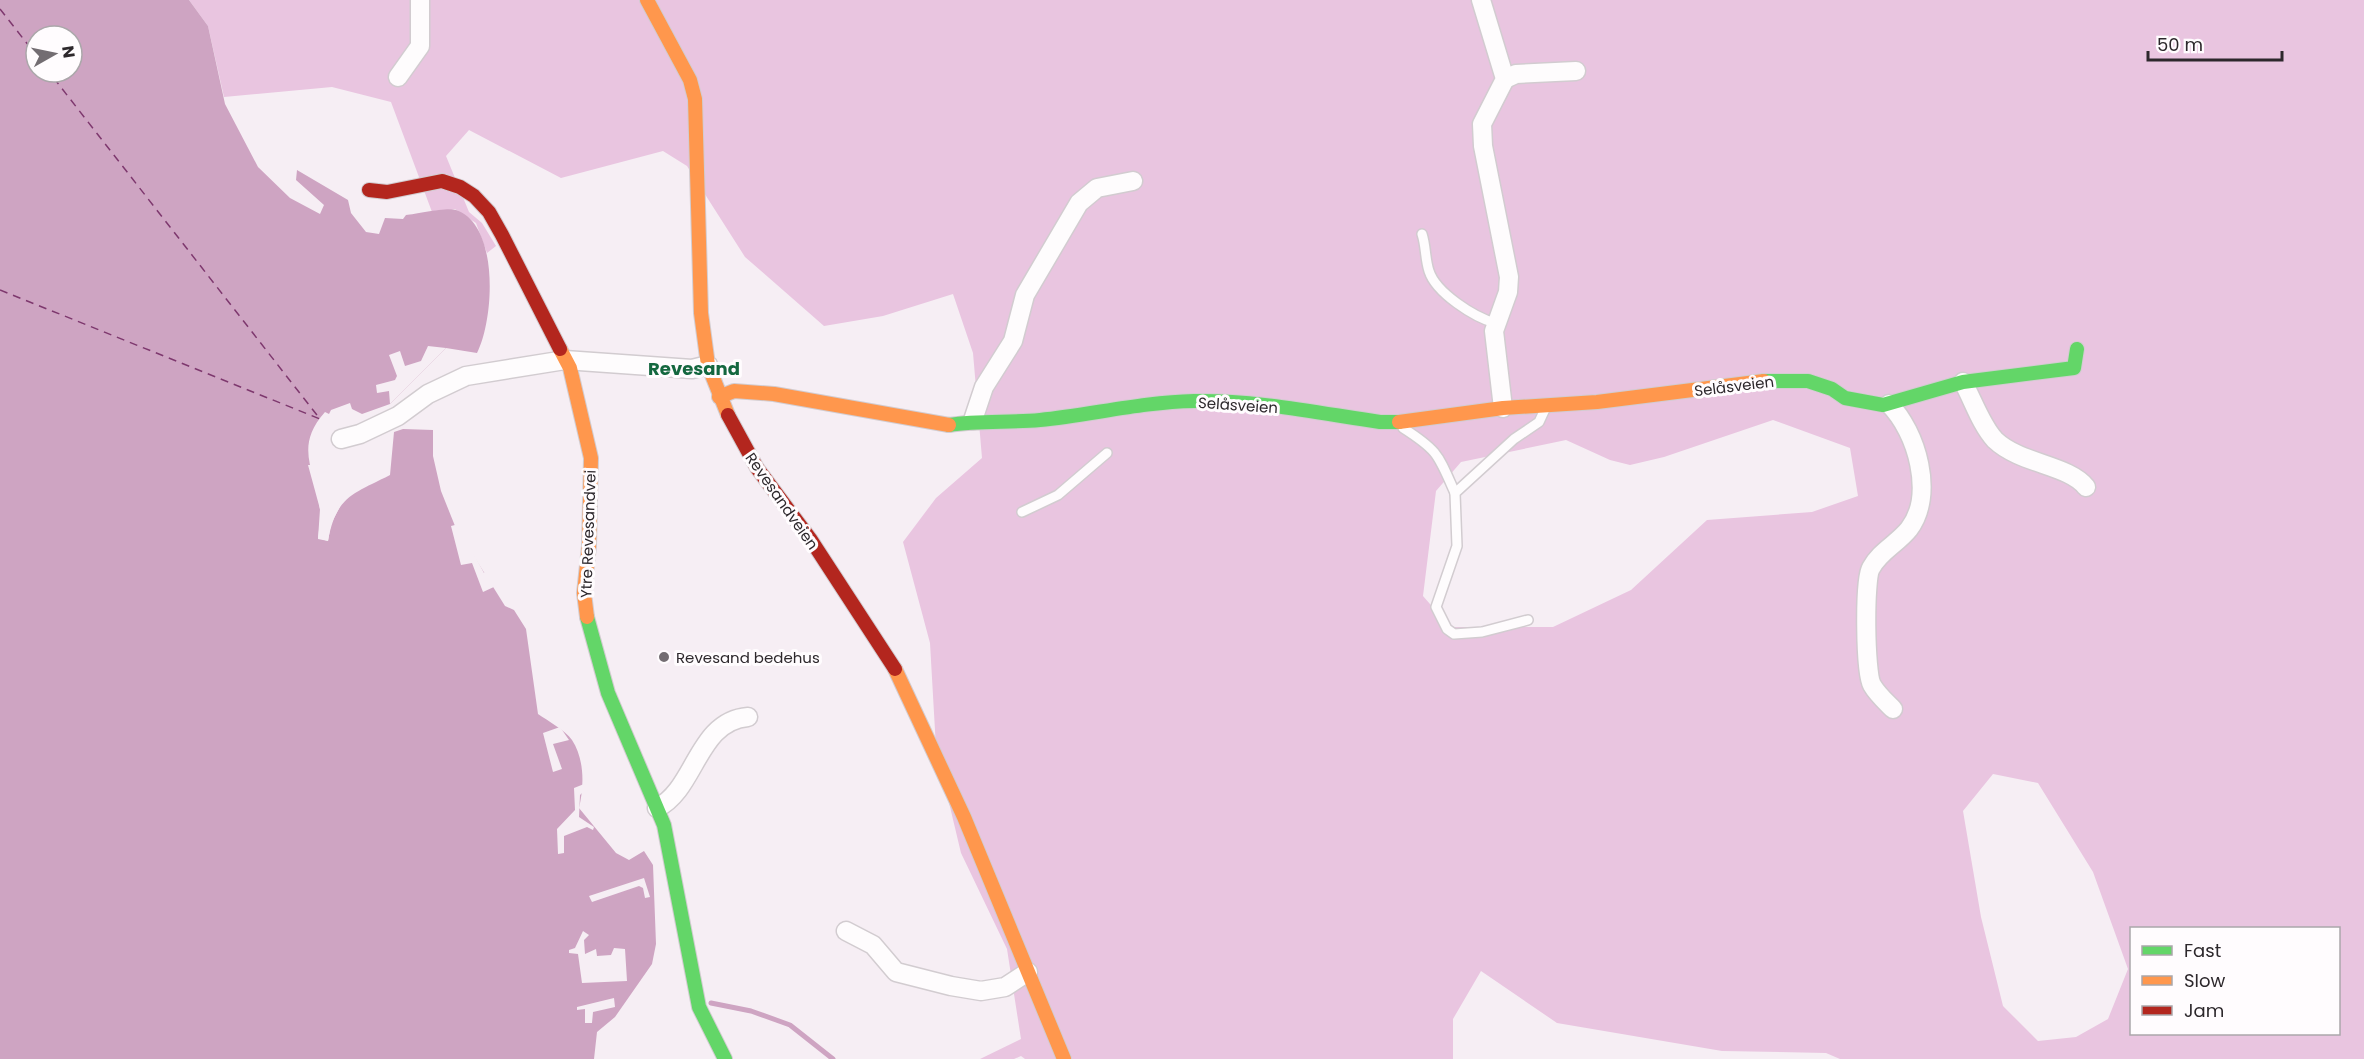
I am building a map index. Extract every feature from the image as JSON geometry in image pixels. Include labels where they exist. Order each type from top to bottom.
[{"type":"street","points":[[398,77],[420,46],[420,0]]},
{"type":"street","name":"Revesandveien","points":[[647,0],[690,80],[695,99],[698,272],[708,365],[719,397],[741,444],[811,540],[891,660],[931,741],[1064,1059]]},
{"type":"street","points":[[1481,0],[1505,79]]},
{"type":"street","points":[[1503,408],[1494,349],[1495,322],[1508,292],[1509,277],[1487,175],[1482,124],[1505,79],[1516,74],[1576,71]]},
{"type":"street","name":"Ytre Revesandvei","points":[[369,190],[387,192],[442,181],[460,187],[474,196],[489,212],[502,235],[565,360],[576,389],[591,458],[589,546],[584,593],[588,625],[608,693],[664,825],[699,1007],[725,1059]]},
{"type":"street","points":[[973,420],[984,387],[1013,341],[1025,295],[1078,203],[1097,188],[1133,181]]},
{"type":"street","name":"Selåsveien","points":[[719,397],[734,391],[774,394],[949,425],[973,420],[1040,420],[1137,405],[1193,401],[1253,403],[1394,422],[1503,408],[1794,380],[1824,387],[1854,400],[1888,404],[1963,382],[2074,368],[2078,349]]},
{"type":"street","points":[[341,439],[360,434],[398,416],[428,394],[457,379],[565,360],[692,369],[708,365]]},
{"type":"street","points":[[1963,382],[1996,440],[2029,461],[2072,475],[2086,487]]},
{"type":"street","points":[[1888,404],[1901,417],[1910,432],[1920,470],[1922,494],[1916,518],[1908,530],[1883,551],[1867,577],[1871,684],[1893,709]]},
{"type":"street","points":[[657,808],[680,785],[710,738],[727,722],[747,717]]},
{"type":"street","points":[[846,931],[873,945],[896,972],[951,986],[981,991],[1005,987],[1028,972]]},
{"type":"lane","points":[[1422,234],[1428,268],[1434,282],[1460,305],[1495,322]]},
{"type":"lane","points":[[1455,493],[1514,439],[1539,422],[1547,405]]},
{"type":"lane","points":[[1394,422],[1426,442],[1436,452],[1455,493],[1457,546],[1436,607],[1447,629],[1454,634],[1482,632],[1528,620]]},
{"type":"lane","points":[[1022,512],[1058,495],[1107,453]]},
{"type":"shaded area","points":[[0,0],[189,0],[208,26],[225,104],[258,167],[290,198],[320,214],[324,205],[296,180],[297,170],[348,200],[351,213],[366,232],[379,234],[385,218],[403,219],[406,215],[452,209],[470,219],[480,234],[486,253],[489,297],[483,338],[477,353],[446,348],[390,404],[362,414],[352,409],[350,403],[331,410],[329,414],[325,412],[315,425],[308,448],[320,510],[318,538],[328,541],[336,514],[348,498],[390,475],[394,432],[403,429],[433,430],[433,456],[441,491],[455,526],[505,606],[514,610],[526,629],[538,714],[565,733],[576,748],[582,774],[579,808],[616,853],[629,860],[644,851],[653,865],[656,944],[652,964],[615,1017],[597,1032],[594,1059],[0,1059]]},
{"type":"shaded area","points":[[189,0],[2364,0],[2364,1059],[1840,1059],[1826,1053],[1722,1051],[1557,1023],[1481,971],[1453,1019],[1453,1059],[1025,1059],[1021,1056],[1014,1059],[980,1059],[1021,1039],[1007,949],[961,853],[936,748],[930,643],[903,542],[936,498],[982,458],[973,353],[953,294],[883,316],[824,326],[745,257],[687,166],[663,151],[561,178],[469,130],[446,156],[469,212],[482,223],[496,246],[487,253],[476,223],[455,209],[432,212],[391,102],[332,87],[224,97],[208,26]],"holes":[[[1773,420],[1850,448],[1858,496],[1812,512],[1707,520],[1631,590],[1553,627],[1450,627],[1423,596],[1436,491],[1461,462],[1566,440],[1610,460],[1630,465],[1664,457]],[[1993,774],[2038,783],[2093,872],[2128,969],[2108,1019],[2076,1037],[2038,1041],[2003,1006],[1981,917],[1963,811]]]},
{"type":"pier","points":[[428,346],[446,348],[390,404],[389,391],[377,393],[376,385],[395,380],[397,376],[389,355],[400,351],[405,366],[421,361]]},
{"type":"pier","points":[[308,465],[312,465],[323,508],[321,536],[326,537],[328,523],[343,496],[345,497],[331,524],[328,541],[318,539],[320,509]]},
{"type":"pier","points":[[455,519],[484,573],[488,572],[496,586],[483,592],[472,563],[461,565],[451,526],[455,525]]},
{"type":"pier","points":[[560,727],[569,740],[553,744],[562,769],[553,772],[543,733]]},
{"type":"pier","points":[[584,784],[585,790],[580,795],[579,817],[594,827],[593,830],[587,827],[564,836],[564,853],[558,854],[557,829],[575,810],[574,788]]},
{"type":"pier","points":[[644,878],[650,897],[645,898],[643,888],[639,886],[592,902],[589,896]]},
{"type":"pier","points":[[583,931],[589,935],[584,940],[585,954],[596,949],[597,956],[611,955],[614,948],[625,949],[627,981],[582,983],[578,954],[569,953],[569,950],[575,948]]},
{"type":"pier","points":[[614,998],[615,1007],[593,1012],[592,1023],[585,1023],[585,1009],[577,1010],[577,1007]]},
{"type":"waterway","points":[[711,1003],[751,1011],[790,1025],[833,1059]]},
{"type":"ferry route","points":[[0,9],[24,40]]},
{"type":"ferry route","points":[[0,290],[320,419],[58,84]]},
{"type":"traffic: fast","points":[[1764,381],[1808,381],[1832,389],[1845,398],[1883,405],[1963,382],[2074,368],[2077,349]]},
{"type":"traffic: fast","points":[[949,425],[1040,420],[1194,401],[1264,405],[1380,422],[1399,422]]},
{"type":"traffic: fast","points":[[587,617],[608,693],[664,825],[699,1007],[725,1059]]},
{"type":"traffic: slow","points":[[647,0],[690,80],[695,99],[701,313],[708,365],[728,415]]},
{"type":"traffic: slow","points":[[560,349],[570,368],[591,458],[589,546],[584,593],[587,617]]},
{"type":"traffic: slow","points":[[1399,422],[1503,408],[1597,402],[1764,381]]},
{"type":"traffic: slow","points":[[719,397],[734,391],[774,394],[949,425]]},
{"type":"traffic: slow","points":[[895,669],[964,817],[1064,1059]]},
{"type":"traffic: jam","points":[[369,190],[387,192],[442,181],[460,187],[474,196],[489,212],[502,235],[560,349]]},
{"type":"traffic: jam","points":[[728,415],[757,468],[811,540],[895,669]]},
{"type":"place","name":"Revesand bedehus","points":[[664,657]]},
{"type":"district","name":"Revesand","points":[[694,368]]}]
